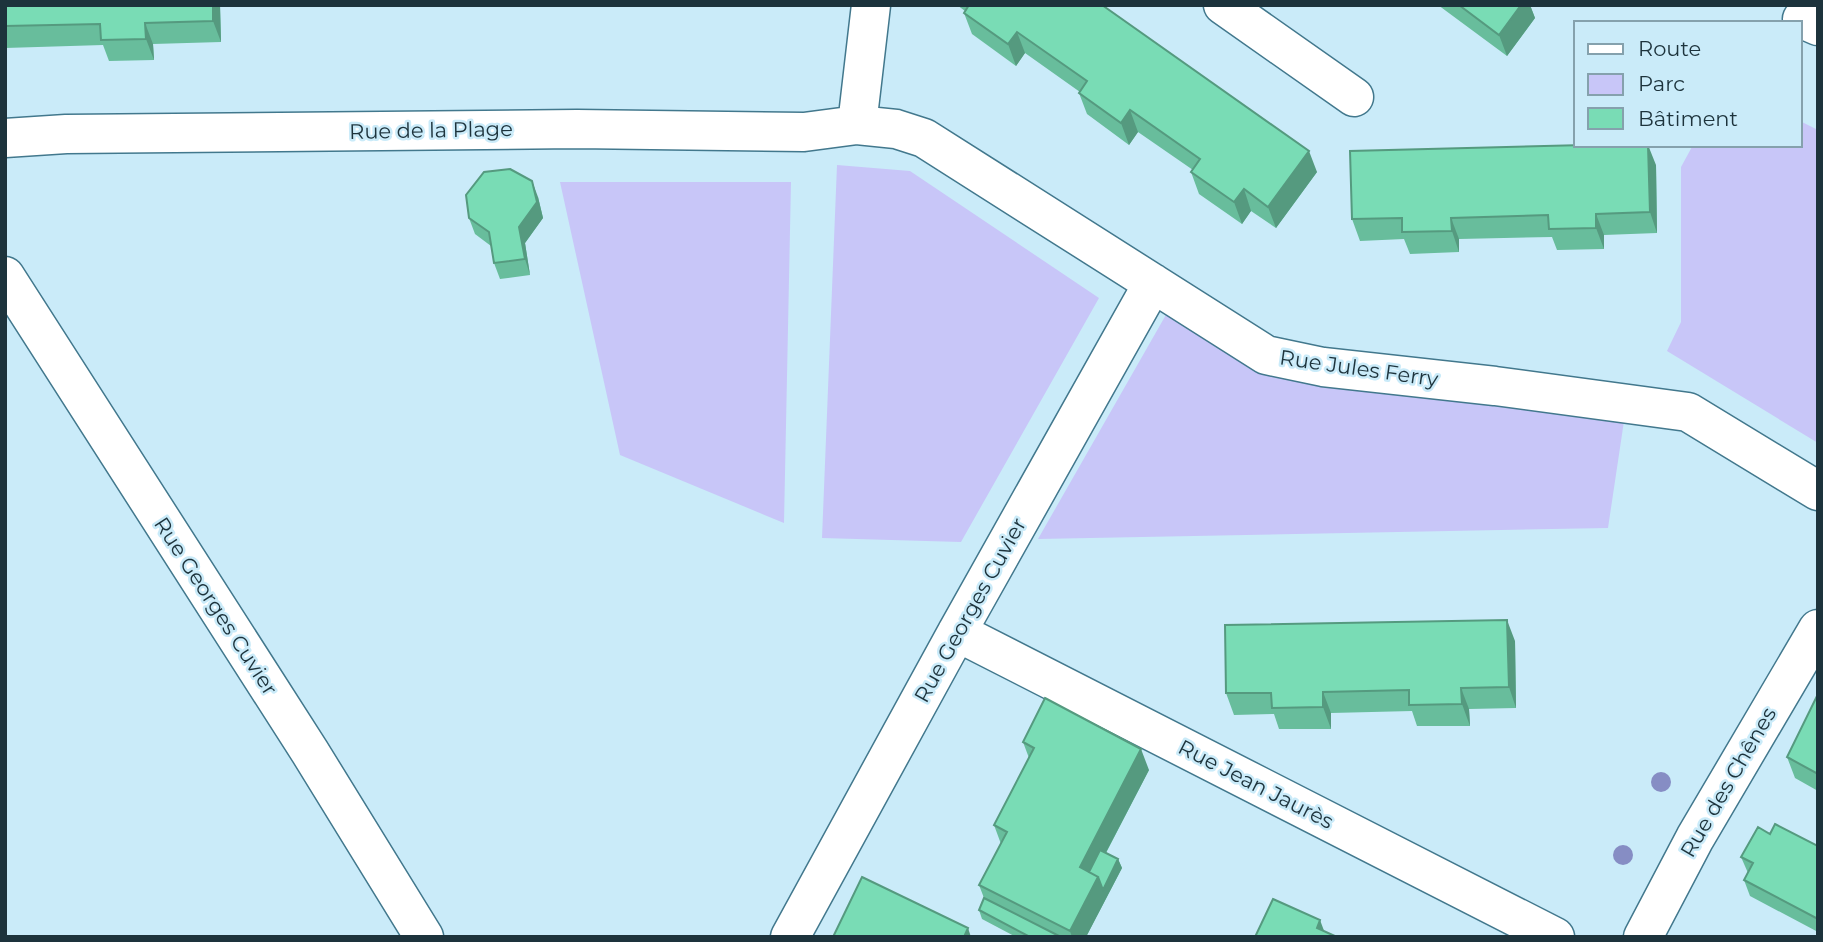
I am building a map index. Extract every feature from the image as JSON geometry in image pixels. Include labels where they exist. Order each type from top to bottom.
[{"type":"street","points":[[857,125],[871,5]]},
{"type":"street","points":[[1223,5],[1354,97]]},
{"type":"street","name":"Rue de la Plage","points":[[5,138],[66,134],[487,129],[804,132],[857,125]]},
{"type":"street","name":"Rue Jules Ferry","points":[[857,125],[895,130],[924,138],[1266,355],[1323,367],[1495,386],[1688,412],[1818,491]]},
{"type":"street","name":"Rue Georges Cuvier","points":[[5,276],[310,752],[424,937]]},
{"type":"street","name":"Rue Georges Cuvier","points":[[790,937],[1153,283]]},
{"type":"street","name":"Rue des Chênes","points":[[1643,937],[1695,838],[1818,629]]},
{"type":"street","name":"Rue Jean Jaurès","points":[[957,632],[1555,937]]},
{"type":"green space","points":[[1802,122],[1818,130],[1818,443],[1667,351],[1681,322],[1681,167],[1692,147],[1802,147]]},
{"type":"green space","points":[[837,165],[910,171],[1099,298],[961,542],[822,538]]},
{"type":"green space","points":[[560,182],[791,182],[784,523],[620,455]]},
{"type":"green space","points":[[1167,313],[1624,421],[1608,528],[1038,539]]},
{"type":"building","points":[[5,5],[213,5],[213,21],[145,23],[146,39],[101,40],[100,24],[5,26]]},
{"type":"building","points":[[969,5],[1102,5],[1309,151],[1268,207],[1244,189],[1234,202],[1191,172],[1200,159],[1130,110],[1121,123],[1079,93],[1087,81],[1017,32],[1008,44],[964,13]]},
{"type":"building","points":[[1459,5],[1521,5],[1499,35]]},
{"type":"building","points":[[1574,145],[1648,147],[1650,212],[1596,214],[1596,228],[1549,229],[1548,215],[1451,218],[1452,231],[1402,232],[1402,218],[1352,219],[1350,151]]},
{"type":"building","points":[[510,169],[532,181],[537,202],[519,227],[525,259],[494,263],[489,232],[469,218],[466,195],[484,172]]},
{"type":"building","points":[[1507,620],[1509,687],[1461,688],[1462,704],[1409,705],[1409,690],[1323,692],[1323,707],[1272,708],[1271,693],[1226,693],[1225,625]]},
{"type":"building","points":[[1818,694],[1818,774],[1787,757]]},
{"type":"building","points":[[1045,698],[1141,749],[1080,867],[1098,877],[1070,931],[979,885],[1007,832],[994,825],[1034,748],[1023,742]]},
{"type":"building","points":[[1775,824],[1818,846],[1818,919],[1744,880],[1753,863],[1741,857],[1758,827],[1770,834]]},
{"type":"building","points":[[1100,850],[1118,859],[1103,890],[1098,877],[1089,872]]},
{"type":"building","points":[[862,877],[968,928],[964,937],[833,937]]},
{"type":"building","points":[[984,898],[1061,937],[1030,937],[979,910]]},
{"type":"building","points":[[1273,899],[1320,920],[1317,928],[1337,937],[1255,937]]}]
